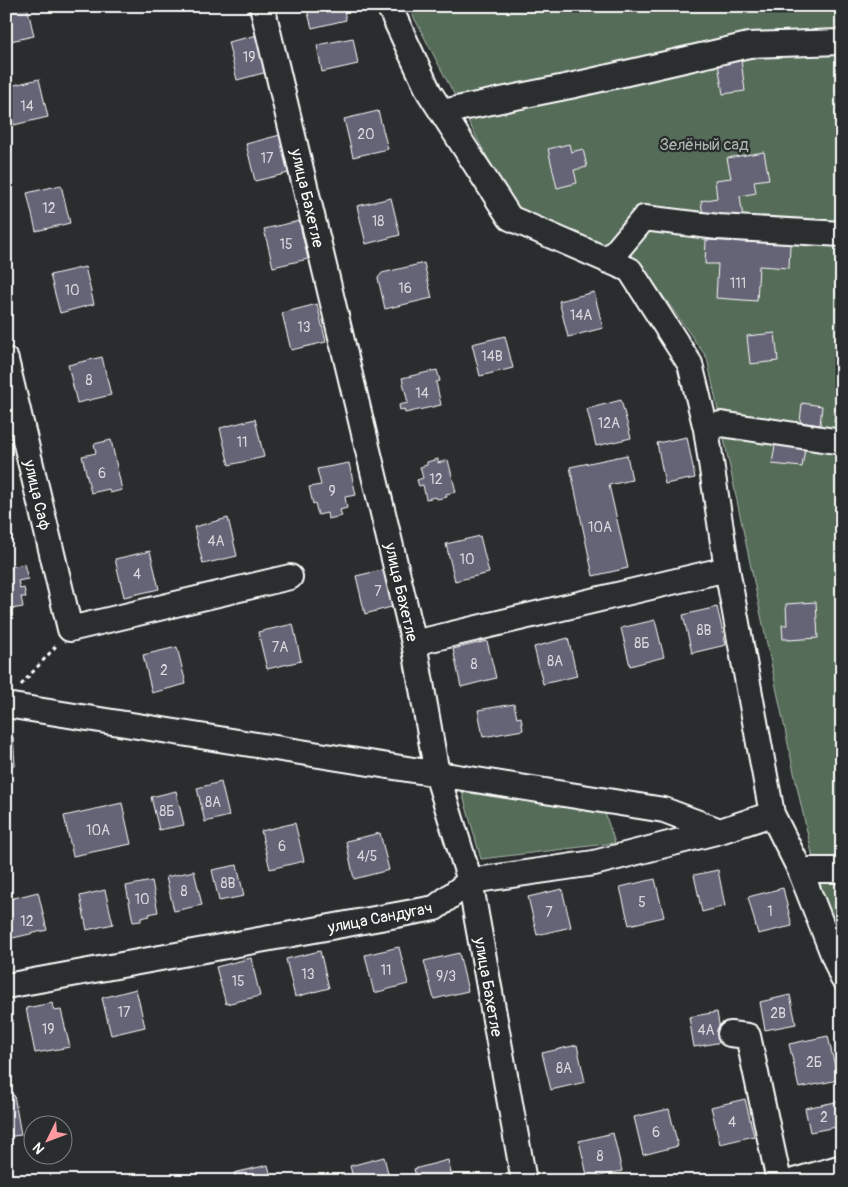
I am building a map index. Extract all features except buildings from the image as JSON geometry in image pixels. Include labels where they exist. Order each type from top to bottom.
[{"type":"street","name":"улица Бахетле","points":[[262,6],[414,643],[437,774],[470,881],[524,1181]]},
{"type":"street","points":[[389,6],[429,92],[510,218],[630,270],[690,364],[706,429],[727,569],[772,814],[800,870],[842,977]]},
{"type":"street","points":[[442,112],[570,86],[749,45],[842,42]]},
{"type":"street","points":[[608,261],[644,218],[718,227],[842,234]]},
{"type":"street","name":"улица Саф","points":[[6,360],[70,629]]},
{"type":"street","points":[[706,429],[721,424],[842,442]]},
{"type":"street","points":[[414,643],[727,569]]},
{"type":"street","points":[[70,629],[290,577]]},
{"type":"street","points":[[13,696],[437,774],[664,810],[720,831]]},
{"type":"street","name":"улица Сандугач","points":[[6,986],[435,908],[470,881],[594,863],[720,831],[772,814]]},
{"type":"street","points":[[800,870],[842,870]]},
{"type":"street","points":[[730,1034],[748,1036],[779,1181]]},
{"type":"street","points":[[794,1181],[842,1167]]},
{"type":"path","points":[[13,696],[70,629]]},
{"type":"green space","name":"Зелёный сад","points":[[408,6],[842,6],[842,986],[799,796],[707,358],[642,266],[514,209]]},
{"type":"green space","points":[[462,792],[605,813],[615,843],[481,859]]}]
